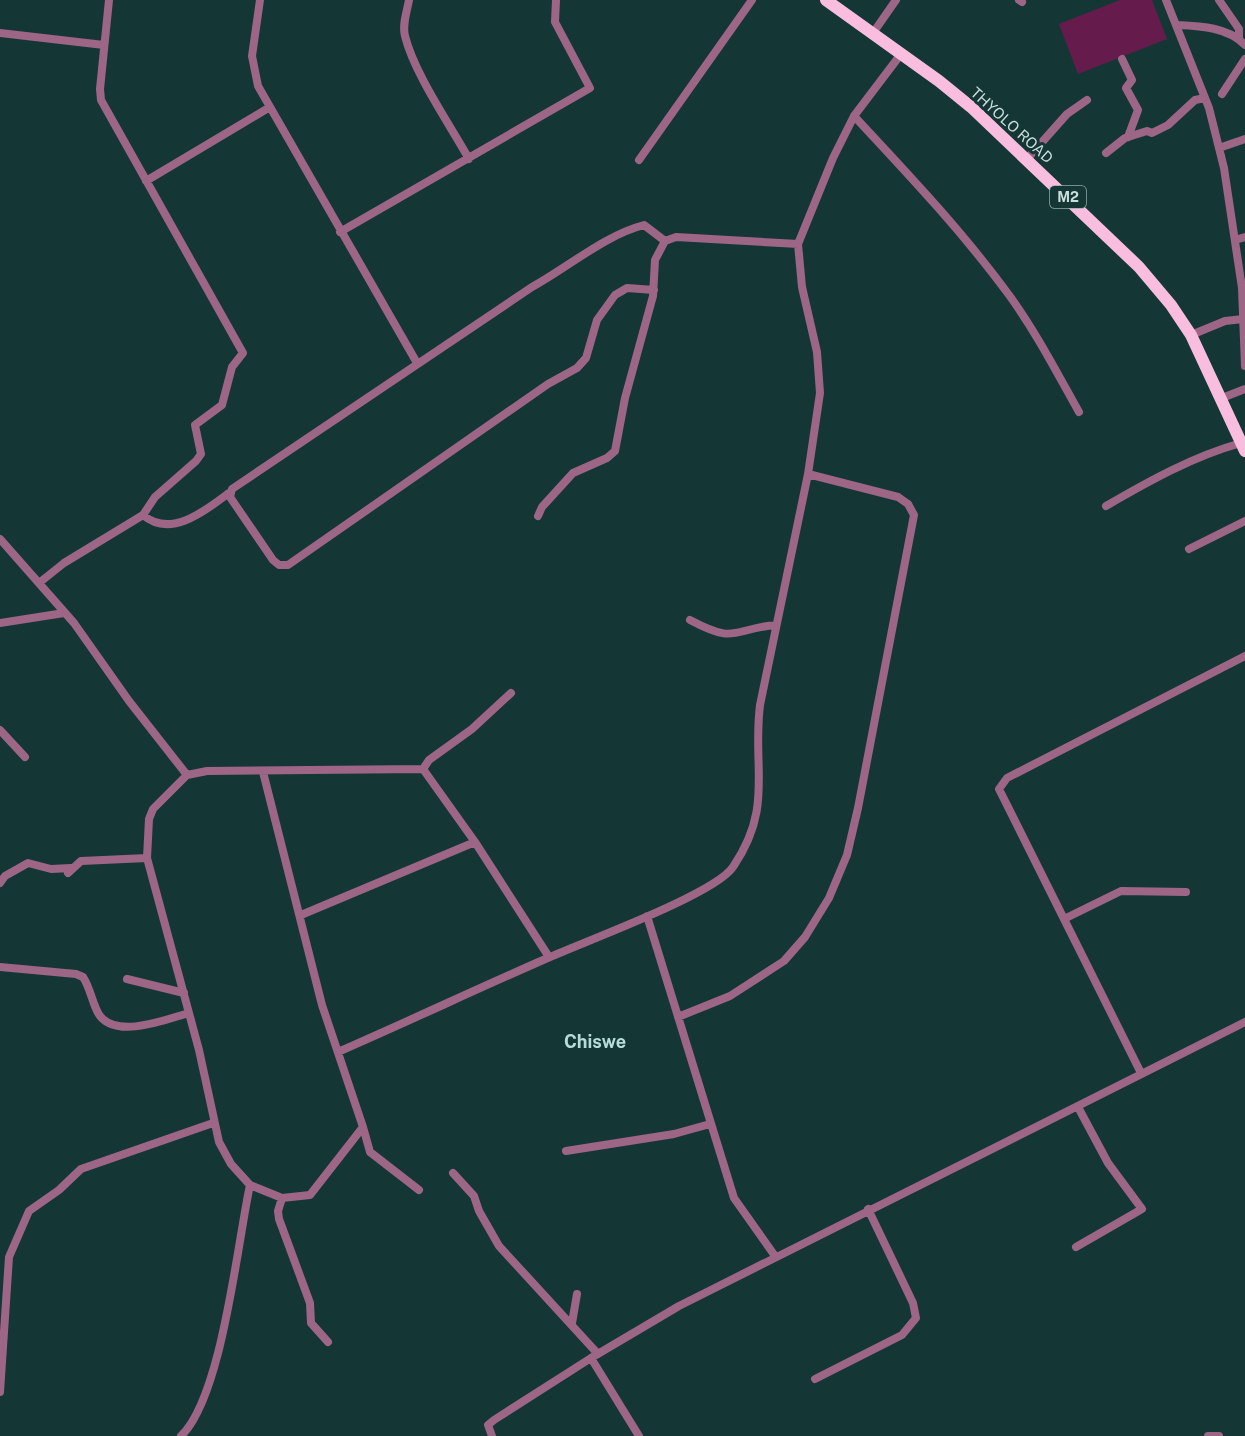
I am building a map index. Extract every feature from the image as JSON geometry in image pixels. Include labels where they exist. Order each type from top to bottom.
[{"type":"highway","name":"THYOLO ROAD","points":[[826,0],[971,107],[1139,267],[1171,305],[1191,335],[1243,447]]},
{"type":"street","points":[[39,583],[64,563],[143,515],[155,497],[201,454],[195,425],[222,405],[232,367],[243,353],[101,100],[109,0]]},
{"type":"street","points":[[260,0],[253,45],[253,67],[258,86],[417,363]]},
{"type":"street","points":[[409,0],[404,28],[406,41],[417,66],[470,159]]},
{"type":"street","points":[[340,232],[590,88],[555,22],[556,0]]},
{"type":"street","points":[[639,160],[752,0]]},
{"type":"street","points":[[873,33],[896,0]]},
{"type":"street","points":[[1166,0],[1205,98],[1219,148],[1244,288],[1245,366]]},
{"type":"street","points":[[1219,0],[1239,29],[1242,42]]},
{"type":"street","points":[[1177,25],[1211,28],[1242,42]]},
{"type":"street","points":[[0,33],[104,45]]},
{"type":"street","points":[[338,1052],[549,957],[647,916],[723,880],[735,866],[760,805],[761,776],[757,729],[808,474],[820,387],[817,352],[802,287],[798,244],[833,158],[854,116],[901,54]]},
{"type":"street","points":[[1222,94],[1245,58]]},
{"type":"street","points":[[1122,59],[1132,81],[1126,88],[1137,110],[1128,137]]},
{"type":"street","points":[[1106,153],[1128,137],[1147,131],[1152,133],[1168,125],[1183,108],[1195,100],[1205,98]]},
{"type":"street","points":[[1027,159],[1067,114],[1087,100]]},
{"type":"street","points":[[146,181],[270,107]]},
{"type":"street","points":[[854,116],[932,199],[992,272],[1045,350],[1079,412]]},
{"type":"street","points":[[1219,148],[1245,139]]},
{"type":"street","points":[[143,515],[148,520],[167,526],[182,522],[229,493],[417,363],[566,268],[586,252],[644,225],[665,241]]},
{"type":"street","points":[[538,516],[542,507],[573,473],[607,458],[615,451],[625,398],[654,290],[654,260],[665,241],[676,237],[798,244]]},
{"type":"street","points":[[1235,240],[1245,237]]},
{"type":"street","points":[[229,493],[273,560],[279,565],[288,565],[548,384],[577,368],[586,358],[597,320],[615,295],[627,288],[654,290]]},
{"type":"street","points":[[1191,335],[1225,321],[1243,319]]},
{"type":"street","points":[[1222,398],[1245,389]]},
{"type":"street","points":[[1106,506],[1150,480],[1208,453],[1243,447]]},
{"type":"street","points":[[678,1017],[730,996],[784,961],[819,916],[847,855],[914,515],[908,504],[898,497],[808,474]]},
{"type":"street","points":[[1189,549],[1245,521]]},
{"type":"street","points":[[0,539],[64,613],[187,775]]},
{"type":"street","points":[[0,623],[64,613]]},
{"type":"street","points":[[690,620],[718,634],[728,635],[776,625]]},
{"type":"street","points":[[1141,1073],[999,795],[1001,785],[1007,778],[1044,758],[1245,656]]},
{"type":"street","points":[[423,770],[429,760],[472,729],[511,693]]},
{"type":"street","points":[[0,730],[25,757]]},
{"type":"street","points":[[423,770],[475,842],[549,957]]},
{"type":"street","points":[[363,1127],[310,1195],[282,1198],[250,1185],[225,1153],[213,1123],[209,1093],[147,858],[148,829],[153,809],[187,775],[207,771],[423,770]]},
{"type":"street","points":[[263,772],[322,1005],[370,1152],[419,1190]]},
{"type":"street","points":[[301,915],[475,842]]},
{"type":"street","points":[[0,883],[5,876],[28,863],[51,869],[70,870],[81,861],[147,858]]},
{"type":"street","points":[[1064,919],[1121,891],[1186,892]]},
{"type":"street","points":[[647,916],[734,1198],[776,1256]]},
{"type":"street","points":[[0,968],[66,973],[83,977],[99,1015],[116,1025],[146,1025],[189,1013]]},
{"type":"street","points":[[127,979],[184,993]]},
{"type":"street","points":[[492,1436],[488,1429],[489,1422],[679,1306],[868,1209],[1078,1107],[1245,1022]]},
{"type":"street","points":[[1076,1247],[1142,1209],[1108,1163],[1078,1107]]},
{"type":"street","points":[[0,1392],[9,1257],[29,1211],[59,1190],[81,1169],[213,1123]]},
{"type":"street","points":[[566,1151],[674,1134],[710,1124]]},
{"type":"street","points":[[453,1173],[474,1196],[479,1211],[499,1246],[572,1323],[594,1356],[639,1436]]},
{"type":"street","points":[[181,1436],[194,1420],[209,1388],[250,1185]]},
{"type":"street","points":[[282,1198],[278,1211],[279,1219],[310,1303],[311,1323],[328,1342]]},
{"type":"street","points":[[815,1379],[902,1335],[916,1318],[913,1303],[868,1209]]},
{"type":"street","points":[[572,1323],[577,1294]]},
{"type":"street","points":[[1208,1436],[1219,1436]]},
{"type":"shaded area","points":[[1120,0],[1152,0],[1167,39],[1078,74],[1059,24]]},
{"type":"district","name":"Chiswe","points":[[595,1041]]}]
